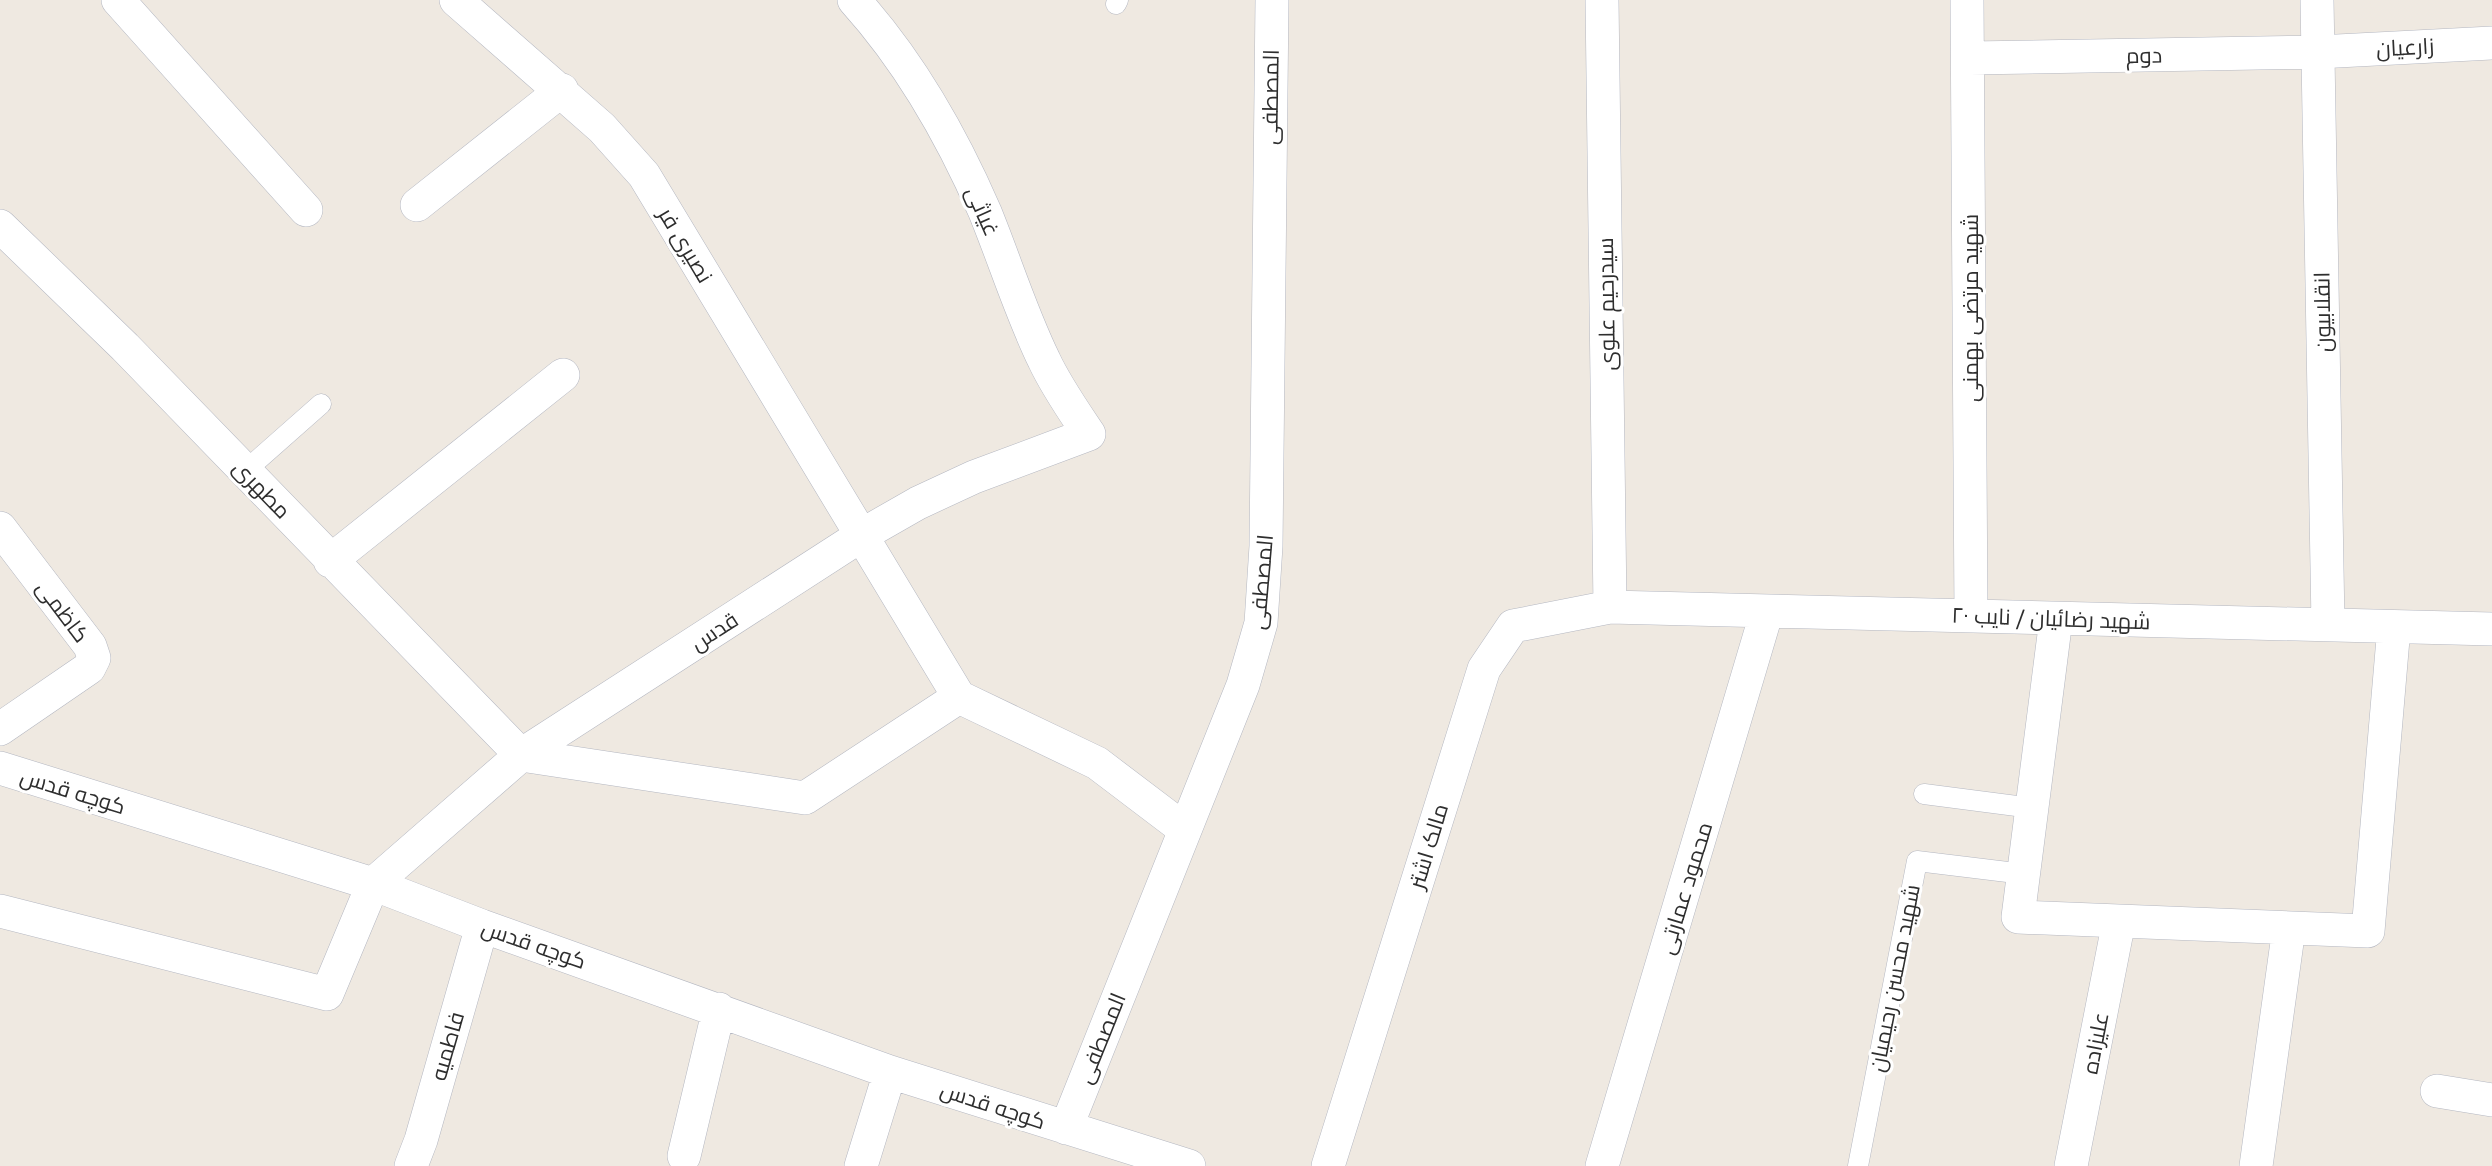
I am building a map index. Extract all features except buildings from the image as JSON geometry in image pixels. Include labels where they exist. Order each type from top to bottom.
[{"type":"street","points":[[118,0],[306,210]]},
{"type":"street","name":"نصیری فر","points":[[456,0],[562,90],[621,146],[644,175],[959,697]]},
{"type":"street","name":"غیاثی","points":[[854,0],[893,48],[918,85],[953,147],[984,211],[1044,361],[1089,434]]},
{"type":"street","name":"المصطفی","points":[[1066,1128],[1243,685],[1261,623],[1266,588],[1272,0]]},
{"type":"street","name":"سیدرحیم علوی","points":[[1602,0],[1610,607]]},
{"type":"street","name":"شهید مرتضی بهمنی","points":[[1967,0],[1970,58],[1971,616]]},
{"type":"street","name":"انقلابیون","points":[[2317,0],[2328,624]]},
{"type":"street","name":"زارعیان","points":[[2318,52],[2492,43]]},
{"type":"street","name":"دوم","points":[[1970,58],[2318,52]]},
{"type":"street","points":[[417,205],[562,90]]},
{"type":"street","name":"مطهری","points":[[0,225],[125,347],[330,561],[521,755]]},
{"type":"street","points":[[330,561],[563,375]]},
{"type":"street","name":"قدس","points":[[373,884],[521,755],[862,535],[974,477],[1089,434]]},
{"type":"street","name":"کاظمی","points":[[0,528],[90,646],[94,658],[89,668],[0,729]]},
{"type":"street","name":"شهید رضائیان / نایب ۲۰","points":[[1610,607],[2492,629]]},
{"type":"street","name":"مالک اشتر","points":[[1328,1166],[1484,669],[1514,626],[1610,607]]},
{"type":"street","name":"محمود عمارتی","points":[[1602,1166],[1767,611]]},
{"type":"street","points":[[2056,619],[2018,917],[2368,931],[2394,627]]},
{"type":"street","points":[[521,755],[805,798],[959,697],[1097,763],[1184,829]]},
{"type":"street","name":"کوچه قدس","points":[[0,768],[373,884],[482,926],[890,1072],[1189,1166]]},
{"type":"street","points":[[0,911],[327,994],[373,884]]},
{"type":"street","name":"علیزاده","points":[[2071,1166],[2119,921]]},
{"type":"street","name":"فاطمیه","points":[[411,1166],[421,1140],[482,926]]},
{"type":"street","points":[[2256,1166],[2289,928]]},
{"type":"street","points":[[684,1155],[719,1009]]},
{"type":"street","points":[[861,1166],[890,1072]]},
{"type":"street","points":[[2437,1091],[2492,1100]]},
{"type":"lane","points":[[244,472],[321,404]]},
{"type":"lane","points":[[1924,794],[2032,808]]},
{"type":"lane","name":"شهید محسن رحیمیان","points":[[1858,1166],[1917,861],[2024,874]]}]
